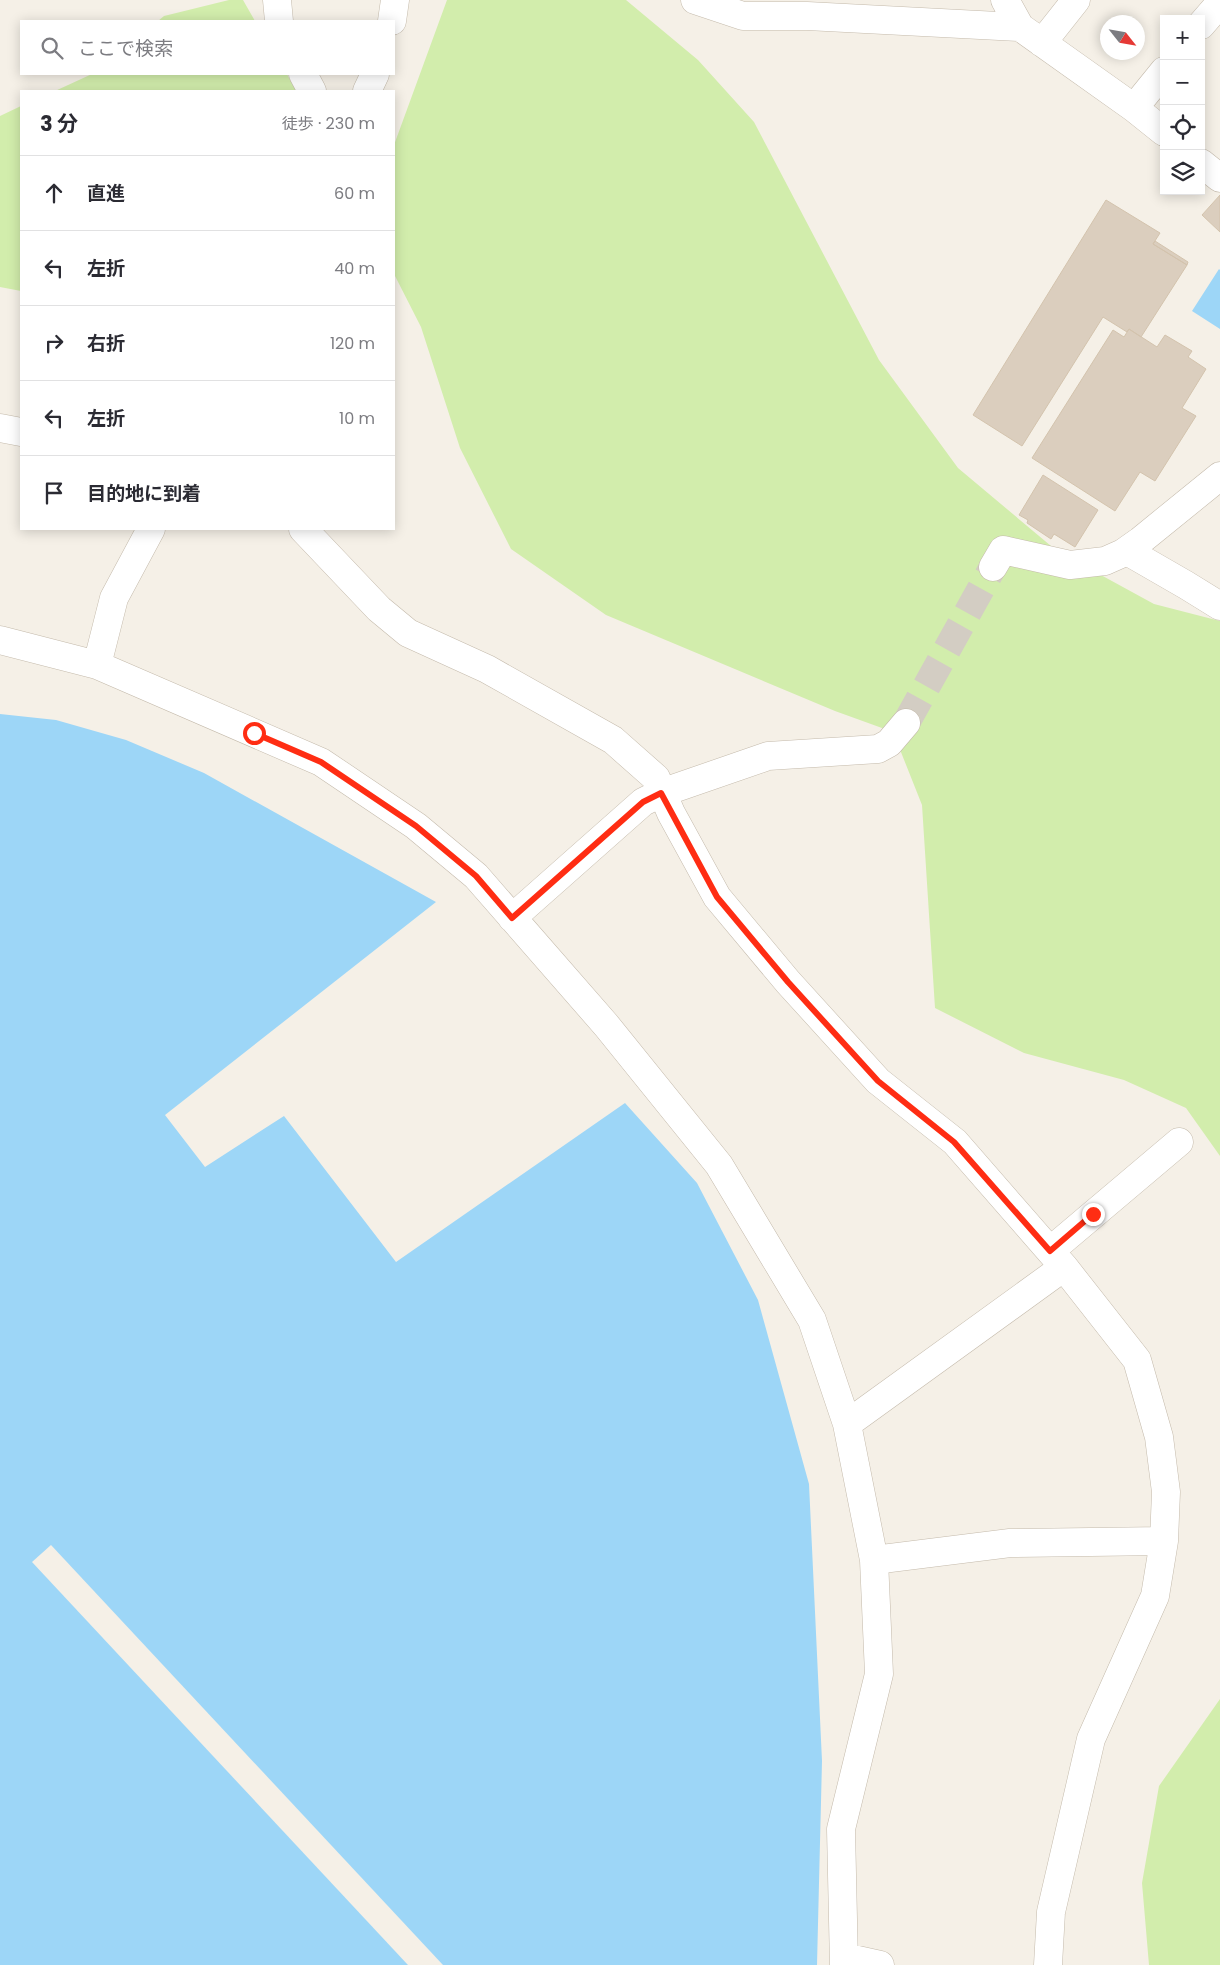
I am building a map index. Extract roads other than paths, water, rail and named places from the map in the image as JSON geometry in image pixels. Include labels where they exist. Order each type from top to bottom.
[{"type":"street","points":[[277,0],[280,20]]},
{"type":"street","points":[[392,20],[396,0]]},
{"type":"street","points":[[695,0],[743,16],[807,8],[1020,27]]},
{"type":"street","points":[[1005,0],[1020,27],[1134,108],[1160,129]]},
{"type":"street","points":[[1042,43],[1076,0]]},
{"type":"street","points":[[1205,21],[1220,2]]},
{"type":"street","points":[[304,75],[311,90]]},
{"type":"street","points":[[367,90],[375,75]]},
{"type":"street","points":[[1134,108],[1160,76]]},
{"type":"street","points":[[1205,166],[1220,178]]},
{"type":"street","points":[[0,428],[20,432]]},
{"type":"street","points":[[993,567],[1003,550],[1070,565],[1105,560],[1127,550],[1220,476]]},
{"type":"street","points":[[97,665],[114,598],[150,530]]},
{"type":"street","points":[[304,530],[380,609],[408,633],[487,669],[613,740],[656,778],[661,793],[717,897],[788,982],[878,1081],[954,1142],[1057,1259],[1137,1360],[1159,1437],[1166,1492],[1164,1541],[1155,1596],[1091,1738],[1052,1912],[1048,1965]]},
{"type":"street","points":[[1127,550],[1220,606]]},
{"type":"street","points":[[0,640],[97,665],[321,762],[416,826],[476,876],[606,1025],[719,1165],[812,1320],[847,1424],[874,1560],[879,1674],[841,1829],[844,1961],[880,1965]]},
{"type":"street","points":[[512,918],[643,802],[661,793],[768,756],[878,749],[889,743],[906,723]]},
{"type":"street","points":[[847,1424],[1057,1259],[1179,1142]]},
{"type":"street","points":[[874,1560],[1010,1543],[1164,1541]]},
{"type":"water","points":[[1220,270],[1220,329],[1192,311]]},
{"type":"water","points":[[0,714],[56,720],[126,740],[204,773],[436,902],[165,1115],[205,1167],[284,1116],[396,1262],[625,1103],[697,1183],[758,1300],[809,1484],[822,1761],[817,1965],[0,1965]]},
{"type":"tunnel","points":[[906,723],[993,567]]}]
